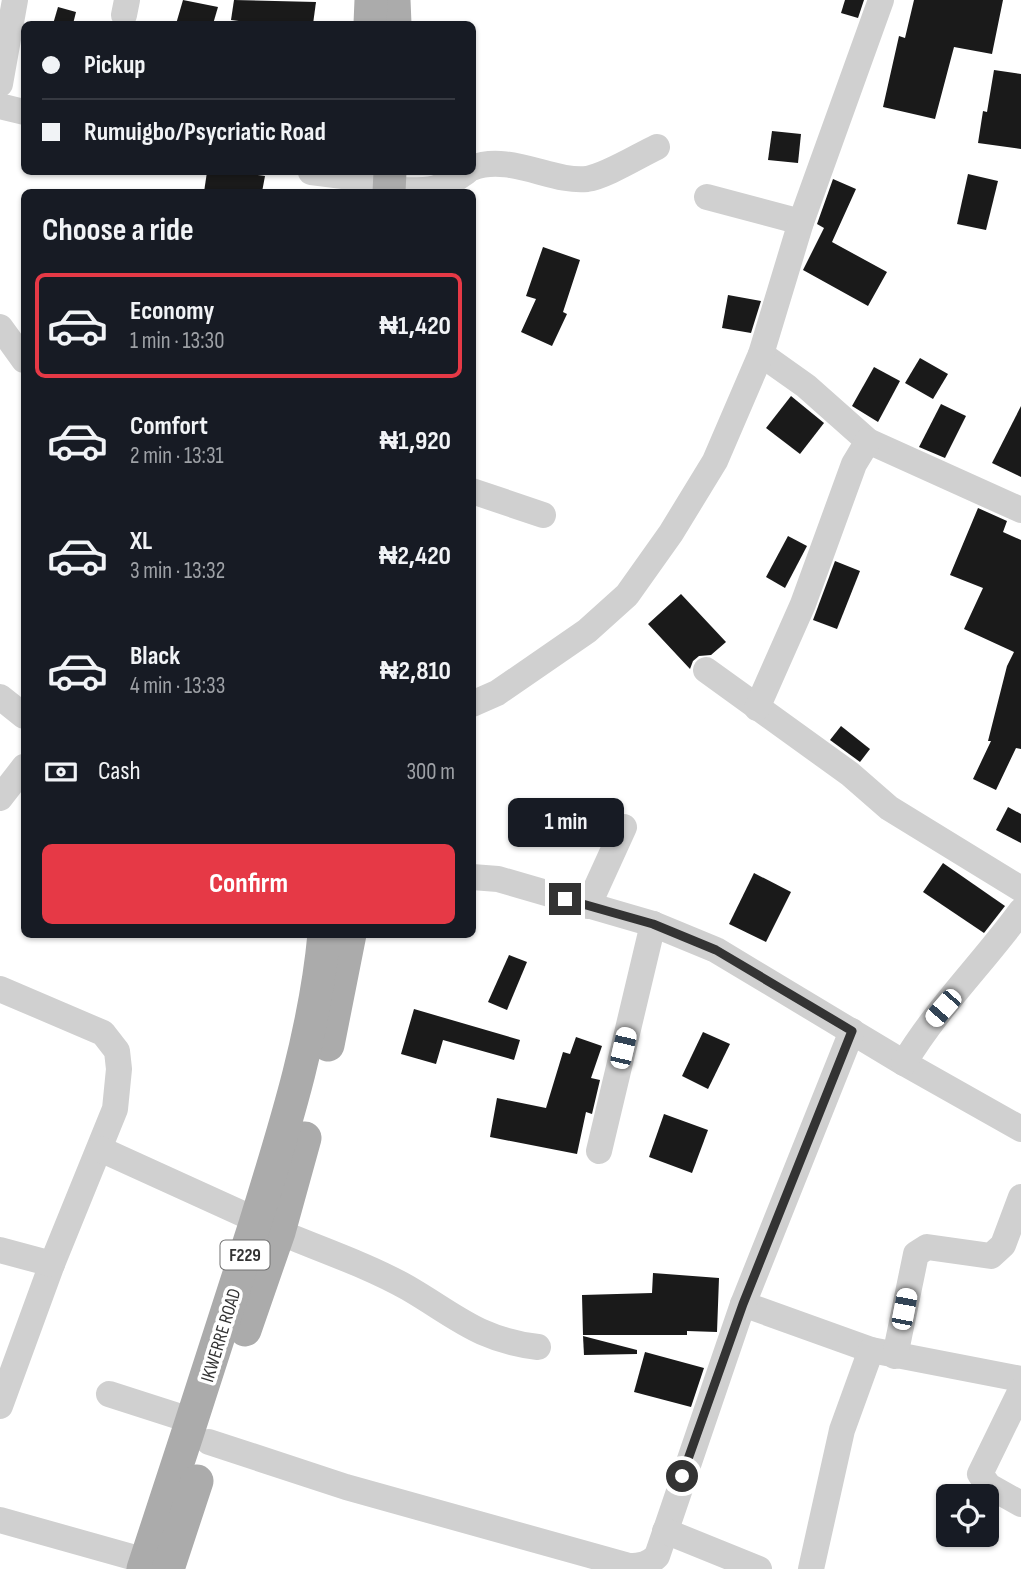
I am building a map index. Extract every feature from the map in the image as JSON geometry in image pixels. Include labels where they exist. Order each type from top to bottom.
[{"type":"main road","points":[[370,21],[371,0]]},
{"type":"main road","points":[[394,0],[395,21]]},
{"type":"main road","name":"IKWERRE ROAD","points":[[267,1226],[277,1157],[310,1020],[323,938]]},
{"type":"main road","name":"IKWERRE ROAD","points":[[152,1566],[201,1432],[267,1226],[320,1080],[349,938]]},
{"type":"street","points":[[0,84],[15,0]]},
{"type":"street","points":[[476,703],[498,693],[587,631],[627,594],[671,533],[715,461],[761,354],[801,222],[881,0]]},
{"type":"street","points":[[0,106],[21,110]]},
{"type":"street","points":[[476,167],[487,163],[502,164],[576,179],[590,179],[657,147]]},
{"type":"street","points":[[329,175],[427,189]]},
{"type":"street","points":[[437,189],[462,175]]},
{"type":"street","points":[[706,197],[801,222]]},
{"type":"street","points":[[0,327],[18,359]]},
{"type":"street","points":[[761,354],[806,386],[868,441],[1021,510]]},
{"type":"street","points":[[757,708],[803,604],[854,464],[868,441]]},
{"type":"street","points":[[476,492],[543,515]]},
{"type":"street","points":[[706,670],[850,774],[889,808],[1021,889]]},
{"type":"street","points":[[0,697],[21,714]]},
{"type":"street","points":[[0,798],[21,771]]},
{"type":"street","points":[[588,906],[624,827]]},
{"type":"street","points":[[476,877],[498,879],[653,924],[716,950],[904,1063],[1021,1129]]},
{"type":"street","points":[[904,1063],[925,1028],[1021,911]]},
{"type":"street","points":[[599,1151],[653,924]]},
{"type":"street","points":[[0,989],[103,1033],[117,1051],[119,1069],[115,1109],[52,1264],[0,1406]]},
{"type":"street","points":[[109,1394],[346,1487],[629,1566],[646,1566],[657,1556],[743,1304],[852,1031]]},
{"type":"street","points":[[100,1149],[399,1284],[476,1331],[510,1344],[538,1347]]},
{"type":"street","points":[[811,1569],[842,1430],[883,1353],[916,1254],[927,1247],[991,1256],[1003,1245],[1021,1197]]},
{"type":"street","points":[[0,1250],[52,1264]]},
{"type":"street","points":[[743,1304],[883,1353],[1021,1379]]},
{"type":"street","points":[[1021,1390],[980,1474],[989,1486],[1021,1504]]},
{"type":"street","points":[[0,1520],[152,1566]]},
{"type":"street","points":[[665,1531],[759,1569]]},
{"type":"building","points":[[183,0],[218,7],[214,21],[177,21]]},
{"type":"building","points":[[234,0],[316,2],[313,21],[231,20]]},
{"type":"building","points":[[845,0],[864,0],[858,18],[841,13]]},
{"type":"building","points":[[914,0],[1003,0],[992,54],[954,47],[935,119],[883,107],[899,36],[905,38]]},
{"type":"building","points":[[58,7],[76,12],[74,21],[54,21]]},
{"type":"building","points":[[994,70],[1021,74],[1021,149],[978,143],[983,111],[987,112]]},
{"type":"building","points":[[772,131],[801,134],[798,163],[768,160]]},
{"type":"building","points":[[968,174],[998,181],[986,230],[957,224]]},
{"type":"building","points":[[207,175],[265,176],[263,189],[204,189]]},
{"type":"building","points":[[833,179],[856,189],[832,242],[887,272],[868,306],[803,270],[824,228],[817,224]]},
{"type":"building","points":[[543,247],[580,260],[563,312],[567,314],[552,346],[521,332],[536,299],[526,296]]},
{"type":"building","points":[[728,295],[761,301],[751,333],[722,328]]},
{"type":"building","points":[[920,358],[948,374],[933,399],[905,383]]},
{"type":"building","points":[[874,367],[900,381],[878,422],[852,406]]},
{"type":"building","points":[[791,396],[824,423],[800,454],[766,428]]},
{"type":"building","points":[[941,404],[966,416],[945,458],[919,447]]},
{"type":"building","points":[[1021,406],[1021,477],[992,463]]},
{"type":"building","points":[[978,508],[1007,521],[1003,532],[1021,540],[1021,749],[1016,748],[996,790],[973,779],[991,741],[988,741],[1007,666],[1014,652],[964,629],[983,588],[950,575]]},
{"type":"building","points":[[788,536],[807,546],[785,588],[766,577]]},
{"type":"building","points":[[835,561],[860,571],[837,629],[813,620]]},
{"type":"building","points":[[681,594],[726,642],[711,655],[699,656],[690,669],[648,624]]},
{"type":"building","points":[[841,726],[870,749],[860,762],[830,740]]},
{"type":"building","points":[[1008,807],[1021,814],[1021,843],[996,830]]},
{"type":"building","points":[[943,863],[1005,906],[984,933],[923,892]]},
{"type":"building","points":[[754,873],[791,892],[766,942],[729,924]]},
{"type":"building","points":[[509,955],[527,962],[507,1010],[488,1002]]},
{"type":"building","points":[[414,1009],[520,1040],[514,1060],[443,1040],[436,1064],[401,1054]]},
{"type":"building","points":[[703,1032],[730,1044],[708,1089],[682,1076]]},
{"type":"building","points":[[576,1037],[602,1046],[591,1078],[600,1080],[592,1114],[586,1112],[577,1154],[490,1137],[497,1098],[546,1108],[563,1052],[570,1054]]},
{"type":"building","points":[[664,1114],[708,1130],[692,1173],[649,1157]]},
{"type":"building","points":[[653,1273],[719,1278],[717,1332],[687,1331],[687,1335],[583,1335],[582,1295],[652,1293]]},
{"type":"building","points":[[583,1336],[637,1350],[637,1354],[584,1355]]},
{"type":"building","points":[[645,1352],[704,1368],[691,1407],[634,1392]]},
{"type":"route","points":[[565,899],[653,924],[716,950],[852,1031],[743,1304],[682,1476]]}]
